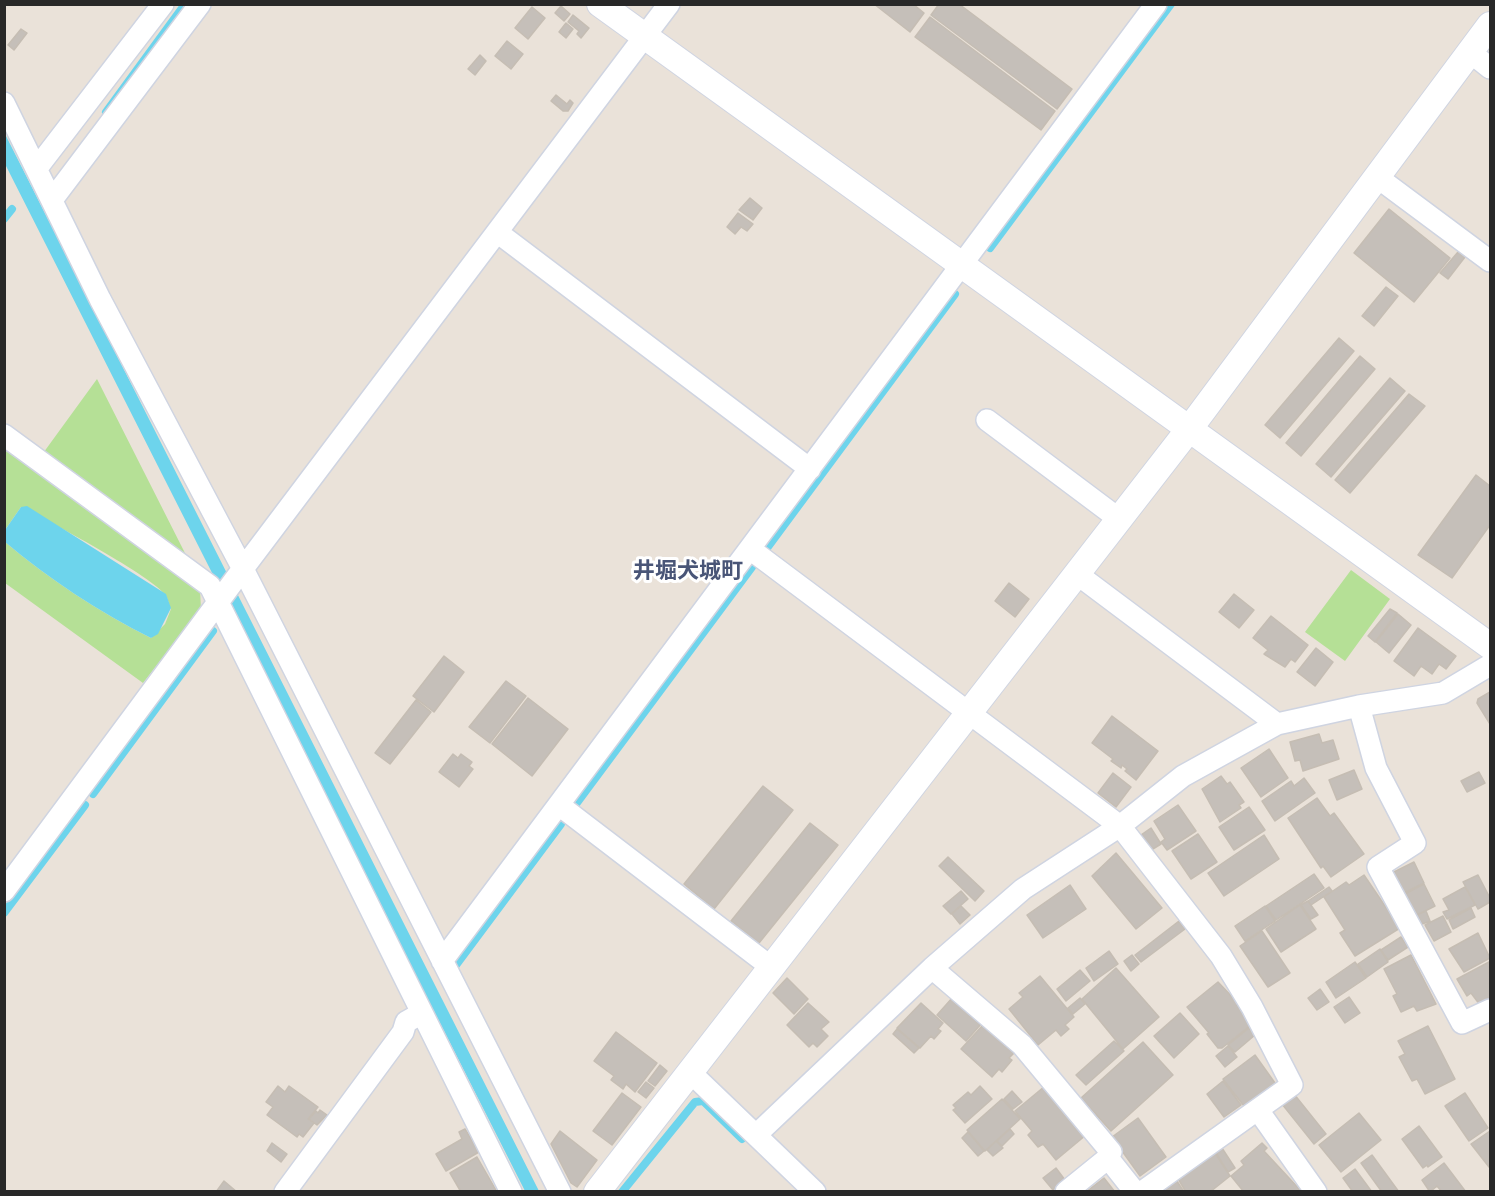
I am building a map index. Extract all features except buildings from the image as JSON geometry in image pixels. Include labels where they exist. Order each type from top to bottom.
[{"type":"street","points":[[37,168],[163,4]]},
{"type":"street","points":[[52,200],[200,4]]},
{"type":"street","points":[[600,4],[1491,646]]},
{"type":"street","points":[[4,891],[239,573],[669,4]]},
{"type":"street","points":[[442,961],[1156,4]]},
{"type":"street","points":[[597,1191],[1190,428],[1491,25]]},
{"type":"street","points":[[1470,52],[1491,68]]},
{"type":"street","points":[[4,103],[239,573],[560,1191]]},
{"type":"street","points":[[1377,177],[1491,261]]},
{"type":"street","points":[[497,232],[810,469]]},
{"type":"street","points":[[987,420],[1119,519]]},
{"type":"street","points":[[4,435],[210,586],[511,1191]]},
{"type":"street","points":[[750,549],[1120,826],[1221,956],[1252,1007],[1292,1085],[1142,1191]]},
{"type":"street","points":[[1077,574],[1277,724]]},
{"type":"street","points":[[756,1135],[932,968],[1023,889],[1120,826],[1183,776],[1277,724],[1359,706],[1443,693],[1491,665]]},
{"type":"street","points":[[1359,706],[1376,768],[1414,843],[1378,867],[1462,1023],[1491,1010]]},
{"type":"street","points":[[559,804],[771,967]]},
{"type":"street","points":[[932,968],[1022,1046],[1111,1152],[1108,1158],[1066,1191]]},
{"type":"street","points":[[285,1191],[403,1032],[406,1022],[422,1013]]},
{"type":"street","points":[[690,1072],[815,1191]]},
{"type":"street","points":[[1258,1110],[1316,1191]]},
{"type":"street","points":[[1108,1158],[1135,1191]]},
{"type":"green space","points":[[97,379],[190,563],[41,456]]},
{"type":"green space","points":[[5,445],[200,589],[201,610],[143,683],[5,583],[5,542],[75,594],[151,638],[165,624],[171,609],[166,596],[142,576],[99,549],[21,507],[5,530]]},
{"type":"green space","points":[[1351,570],[1390,599],[1345,661],[1305,632]]},
{"type":"water","points":[[4,132],[539,1191],[525,1191],[5,164]]},
{"type":"water","points":[[27,506],[166,594],[171,608],[158,634],[151,638],[94,606],[57,582],[5,542],[5,530],[21,507]]},
{"type":"waterway","points":[[106,112],[185,4]]},
{"type":"waterway","points":[[990,248],[1171,4]]},
{"type":"waterway","points":[[4,219],[12,209]]},
{"type":"waterway","points":[[767,548],[955,294]]},
{"type":"waterway","points":[[576,804],[752,567]]},
{"type":"waterway","points":[[93,794],[213,631]]},
{"type":"waterway","points":[[4,913],[85,805]]},
{"type":"waterway","points":[[456,965],[561,824]]},
{"type":"waterway","points":[[622,1192],[695,1102],[703,1101],[742,1139]]},
{"type":"district","name":"井堀犬城町","points":[[688,572]]}]
